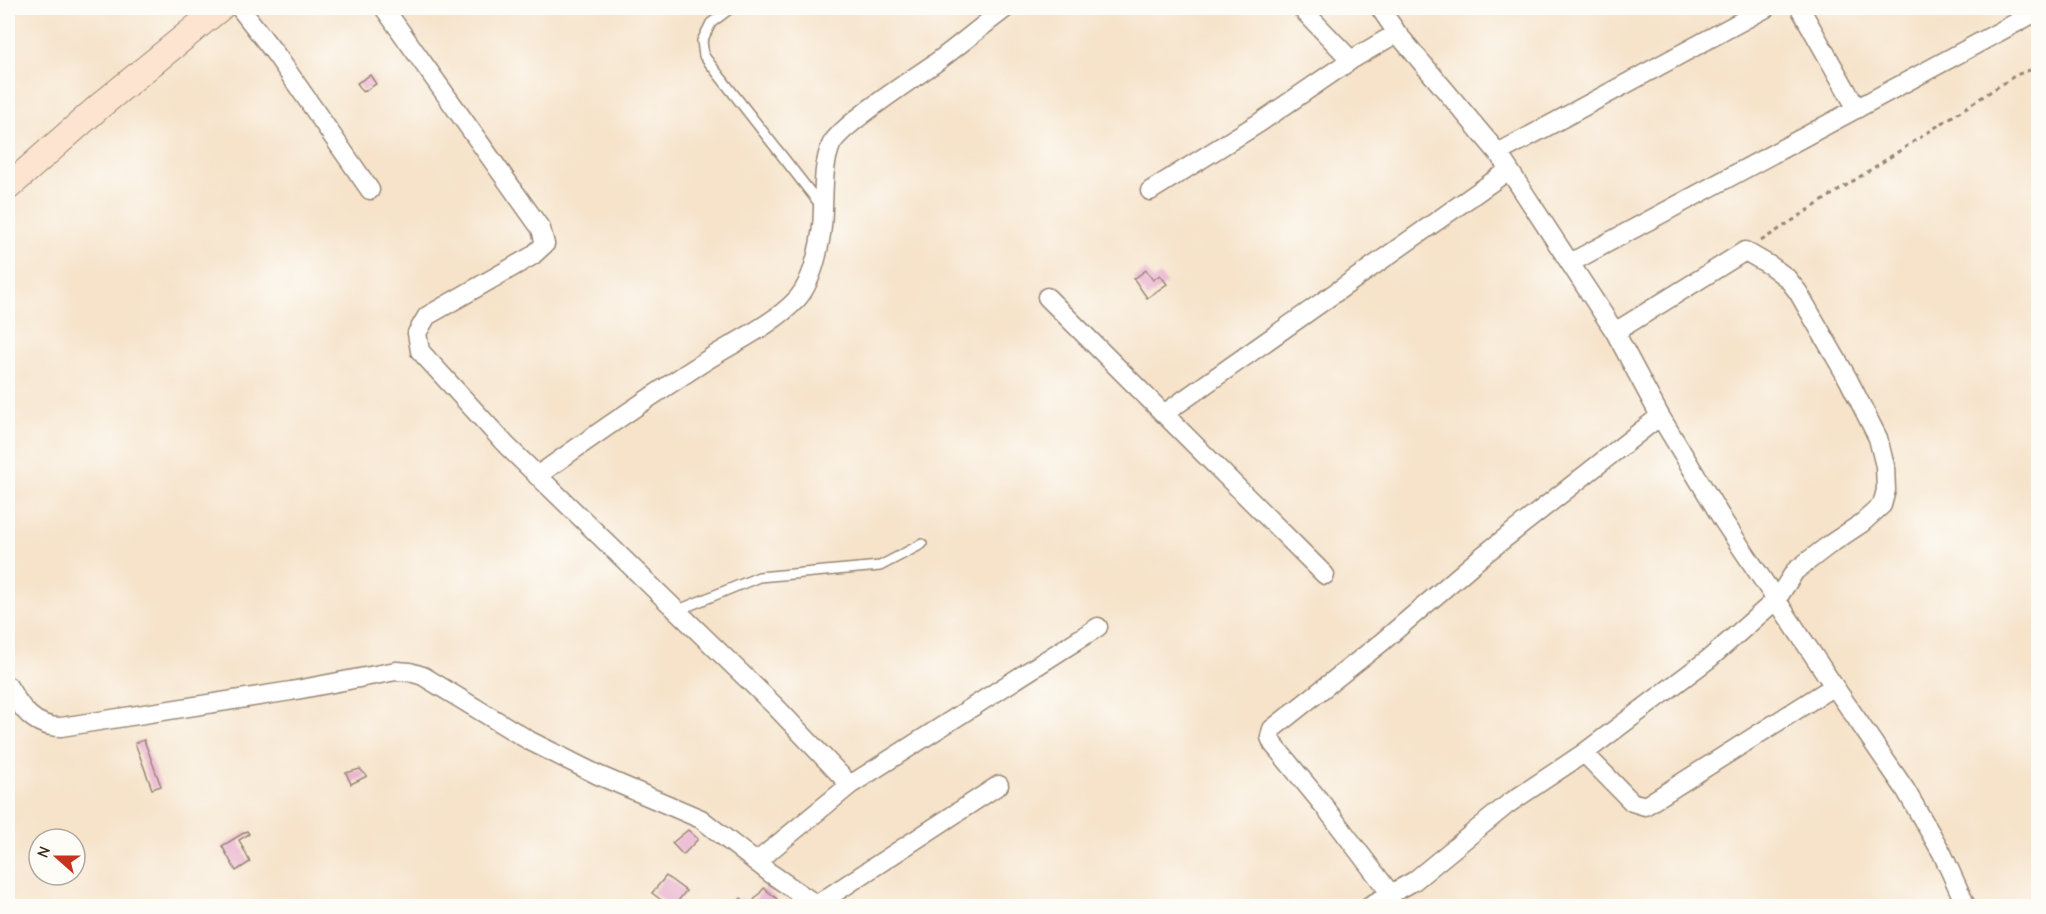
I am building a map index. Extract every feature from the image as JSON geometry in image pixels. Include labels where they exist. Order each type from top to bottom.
[{"type":"street","points":[[8,187],[102,105],[220,8]]},
{"type":"street","points":[[240,8],[277,56],[370,190]]},
{"type":"street","points":[[384,8],[541,229],[545,244],[532,256],[427,316],[417,333],[420,351],[507,446],[776,707],[850,785]]},
{"type":"street","points":[[537,476],[639,405],[759,327],[798,298],[808,281],[818,251],[823,209],[822,191],[832,142],[846,128],[1006,8]]},
{"type":"street","points":[[1300,8],[1351,60]]},
{"type":"street","points":[[1380,8],[1397,33],[1498,153],[1570,263],[1615,332],[1660,416],[1724,522],[1905,789],[1942,854],[1966,906]]},
{"type":"street","points":[[1498,153],[1766,8]]},
{"type":"street","points":[[1800,8],[1857,109]]},
{"type":"street","points":[[1570,263],[2038,11]]},
{"type":"street","points":[[1150,191],[1259,123],[1351,60],[1397,33]]},
{"type":"street","points":[[1165,413],[1509,170]]},
{"type":"street","points":[[1369,906],[1414,881],[1508,804],[1584,753],[1710,658],[1777,599],[1795,571],[1862,523],[1882,505],[1886,490],[1885,466],[1878,438],[1838,361],[1798,292],[1787,278],[1771,266],[1744,251],[1615,332]]},
{"type":"street","points":[[1047,297],[1325,575]]},
{"type":"street","points":[[1390,893],[1324,806],[1273,744],[1270,737],[1272,729],[1382,642],[1508,536],[1660,416]]},
{"type":"street","points":[[756,862],[850,785],[1098,627]]},
{"type":"street","points":[[8,686],[20,707],[35,721],[50,727],[61,727],[291,691],[396,671],[410,672],[423,676],[550,751],[598,775],[701,819],[817,906],[999,785]]},
{"type":"street","points":[[1584,753],[1632,802],[1645,806],[1834,686]]},
{"type":"lane","points":[[731,8],[711,23],[702,41],[704,56],[823,209]]},
{"type":"lane","points":[[676,612],[759,577],[880,566],[922,544]]},
{"type":"path","points":[[1744,251],[2016,75],[2038,67]]},
{"type":"building","points":[[370,75],[376,84],[363,92],[357,83]]},
{"type":"building","points":[[1146,270],[1153,280],[1160,275],[1167,284],[1147,298],[1134,279]]},
{"type":"building","points":[[144,740],[161,786],[152,789],[135,743]]},
{"type":"building","points":[[360,769],[367,776],[351,784],[346,773]]},
{"type":"building","points":[[688,830],[698,839],[683,855],[672,843]]},
{"type":"building","points":[[247,831],[249,834],[239,840],[250,862],[236,871],[222,846]]},
{"type":"building","points":[[666,876],[686,891],[674,906],[669,906],[652,893]]},
{"type":"building","points":[[764,888],[777,899],[771,906],[734,906],[741,898],[750,905]]}]
